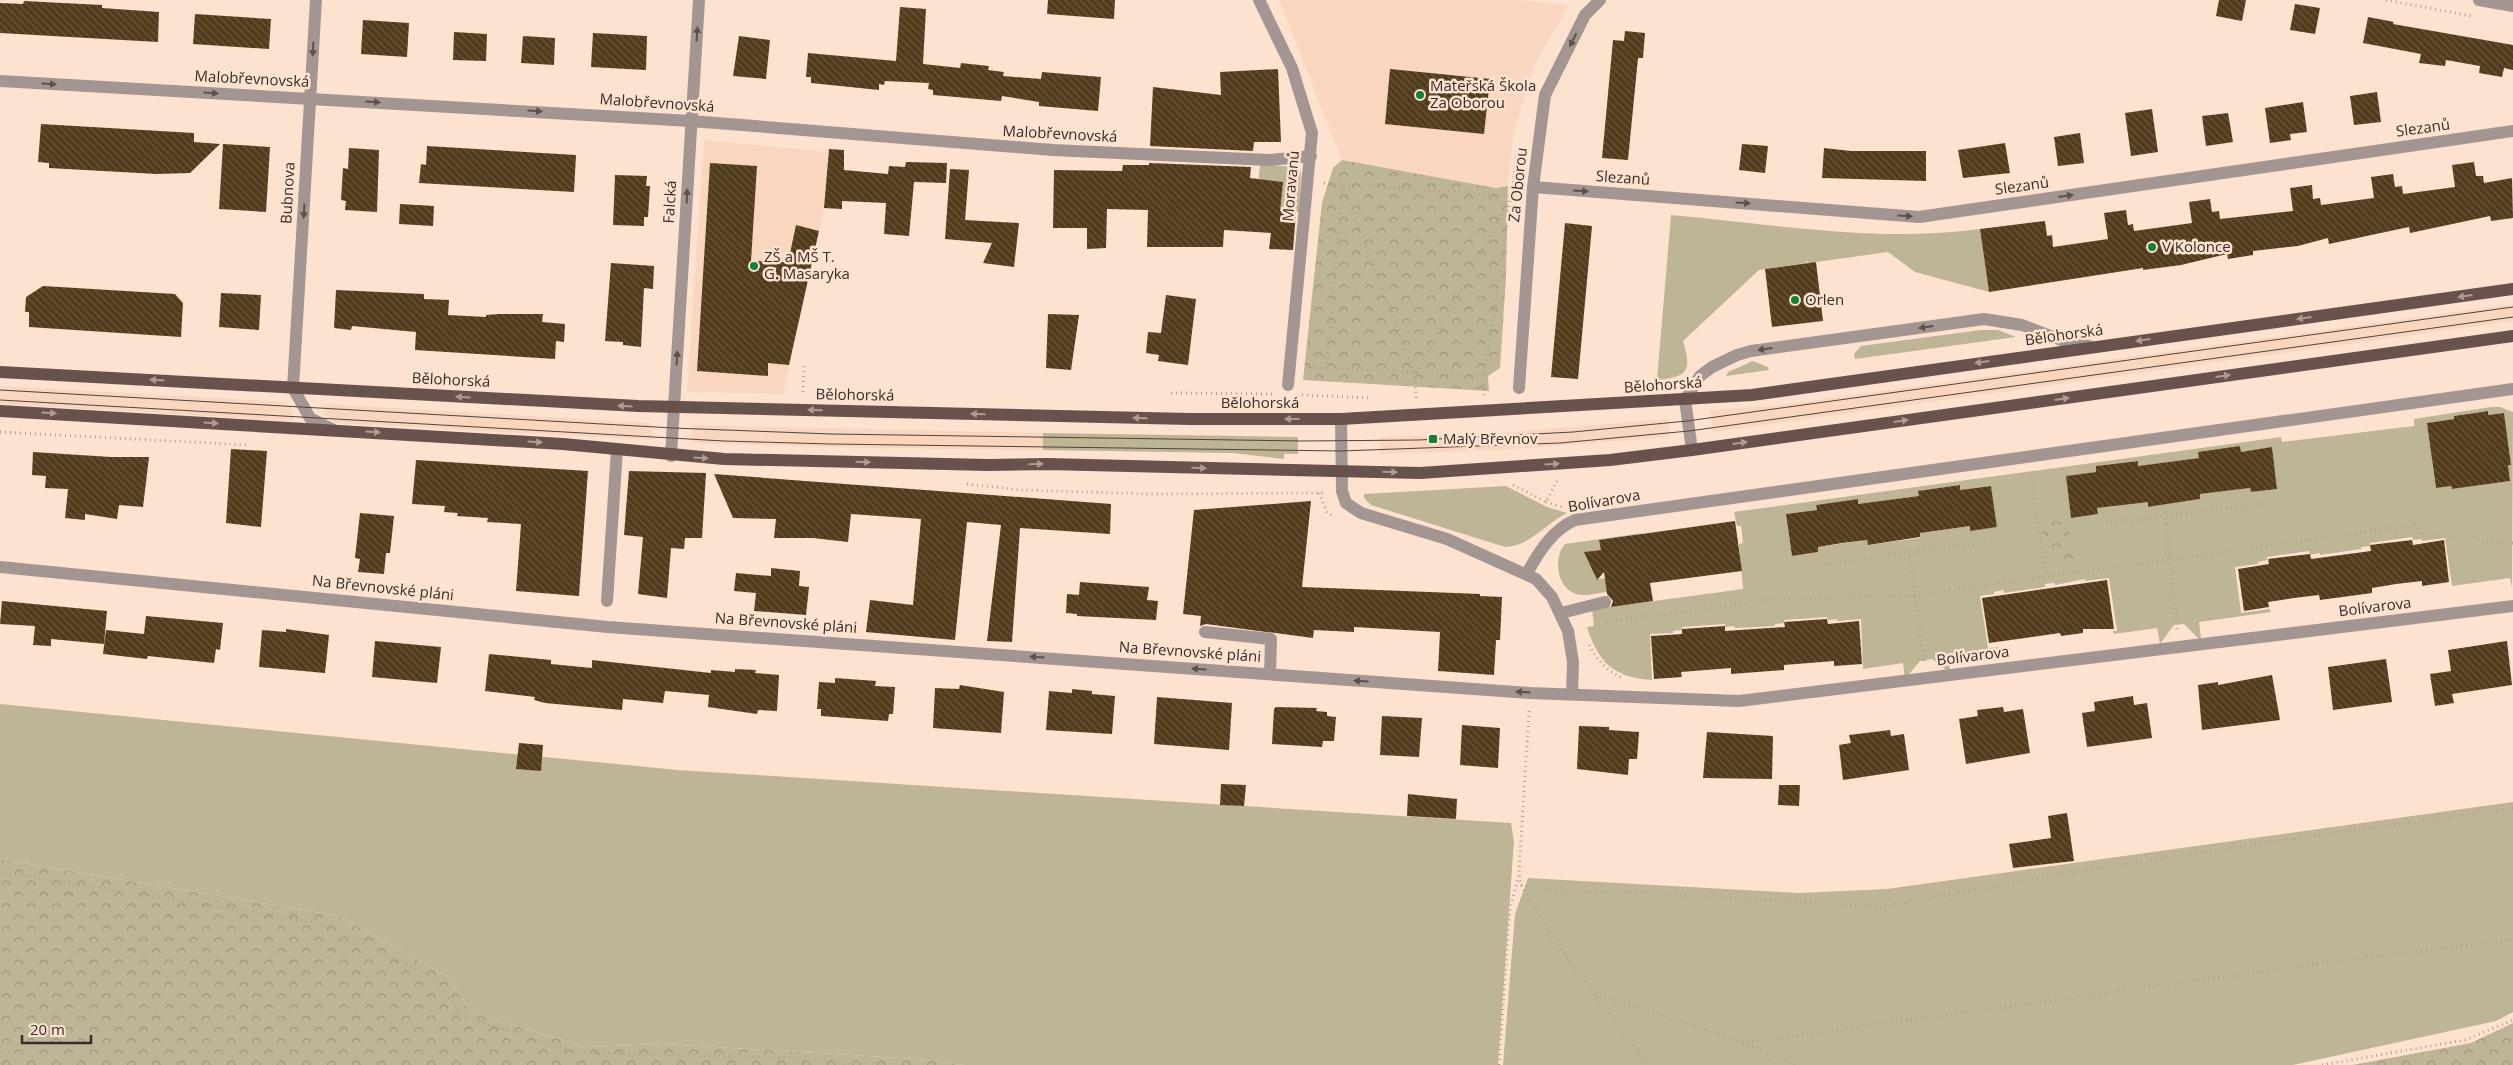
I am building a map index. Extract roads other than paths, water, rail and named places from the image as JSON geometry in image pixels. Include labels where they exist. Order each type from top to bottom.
[{"type":"main road","name":"Bělohorská","points":[[0,372],[674,407],[1189,419],[1341,419],[1685,400],[1752,394],[2513,289]]},
{"type":"main road","points":[[0,410],[563,444],[671,456],[743,460],[1429,472],[1610,460],[1692,450],[2513,336]]},
{"type":"street","name":"Bubnova","points":[[294,388],[316,0]]},
{"type":"street","name":"Falcká","points":[[671,456],[699,0]]},
{"type":"street","name":"Moravanů","points":[[1259,0],[1292,68],[1312,133],[1309,181],[1285,389]]},
{"type":"street","name":"Za Oborou","points":[[1519,388],[1533,187],[1545,95],[1585,15],[1600,0]]},
{"type":"street","points":[[2479,0],[2513,6]]},
{"type":"street","name":"Malobřevnovská","points":[[0,81],[692,121],[1053,150],[1269,160],[1311,156]]},
{"type":"street","name":"Slezanů","points":[[1533,187],[1919,217],[2513,131]]},
{"type":"street","points":[[1692,450],[1685,400],[1700,376],[1712,367],[1737,355],[1969,321],[2004,321],[2037,330],[2069,343],[2093,347]]},
{"type":"street","points":[[294,388],[310,418],[318,424],[334,430]]},
{"type":"street","name":"Bolívarova","points":[[1527,573],[1542,548],[1562,526],[1574,520],[2513,389]]},
{"type":"street","points":[[1341,419],[1343,496],[1353,509],[1447,539],[1527,573],[1545,587],[1561,613],[1568,631],[1573,662],[1572,694]]},
{"type":"street","points":[[607,601],[617,449]]},
{"type":"street","name":"Na Břevnovské pláni","points":[[0,567],[608,627],[1530,693],[1572,694]]},
{"type":"street","points":[[1561,613],[1605,602]]},
{"type":"street","name":"Bolívarova","points":[[1572,694],[1739,702],[2513,606]]},
{"type":"street","points":[[1205,632],[1271,639],[1270,674]]},
{"type":"tram line","points":[[0,390],[673,428],[831,434],[1303,441],[1419,440],[1573,432],[1687,421],[2513,307]]},
{"type":"tram line","points":[[0,400],[724,441],[1341,451],[1560,443],[1689,431],[2513,317]]},
{"type":"place","name":"Mateřská Škola Za Oborou","points":[[1420,95]]},
{"type":"place","name":"V Kolonce","points":[[2152,247]]},
{"type":"place","name":"ZŠ a MŠ T. G. Masaryka","points":[[754,266]]},
{"type":"place","name":"Orlen","points":[[1795,300]]},
{"type":"place","name":"Malý Břevnov","points":[[1433,439]]}]
